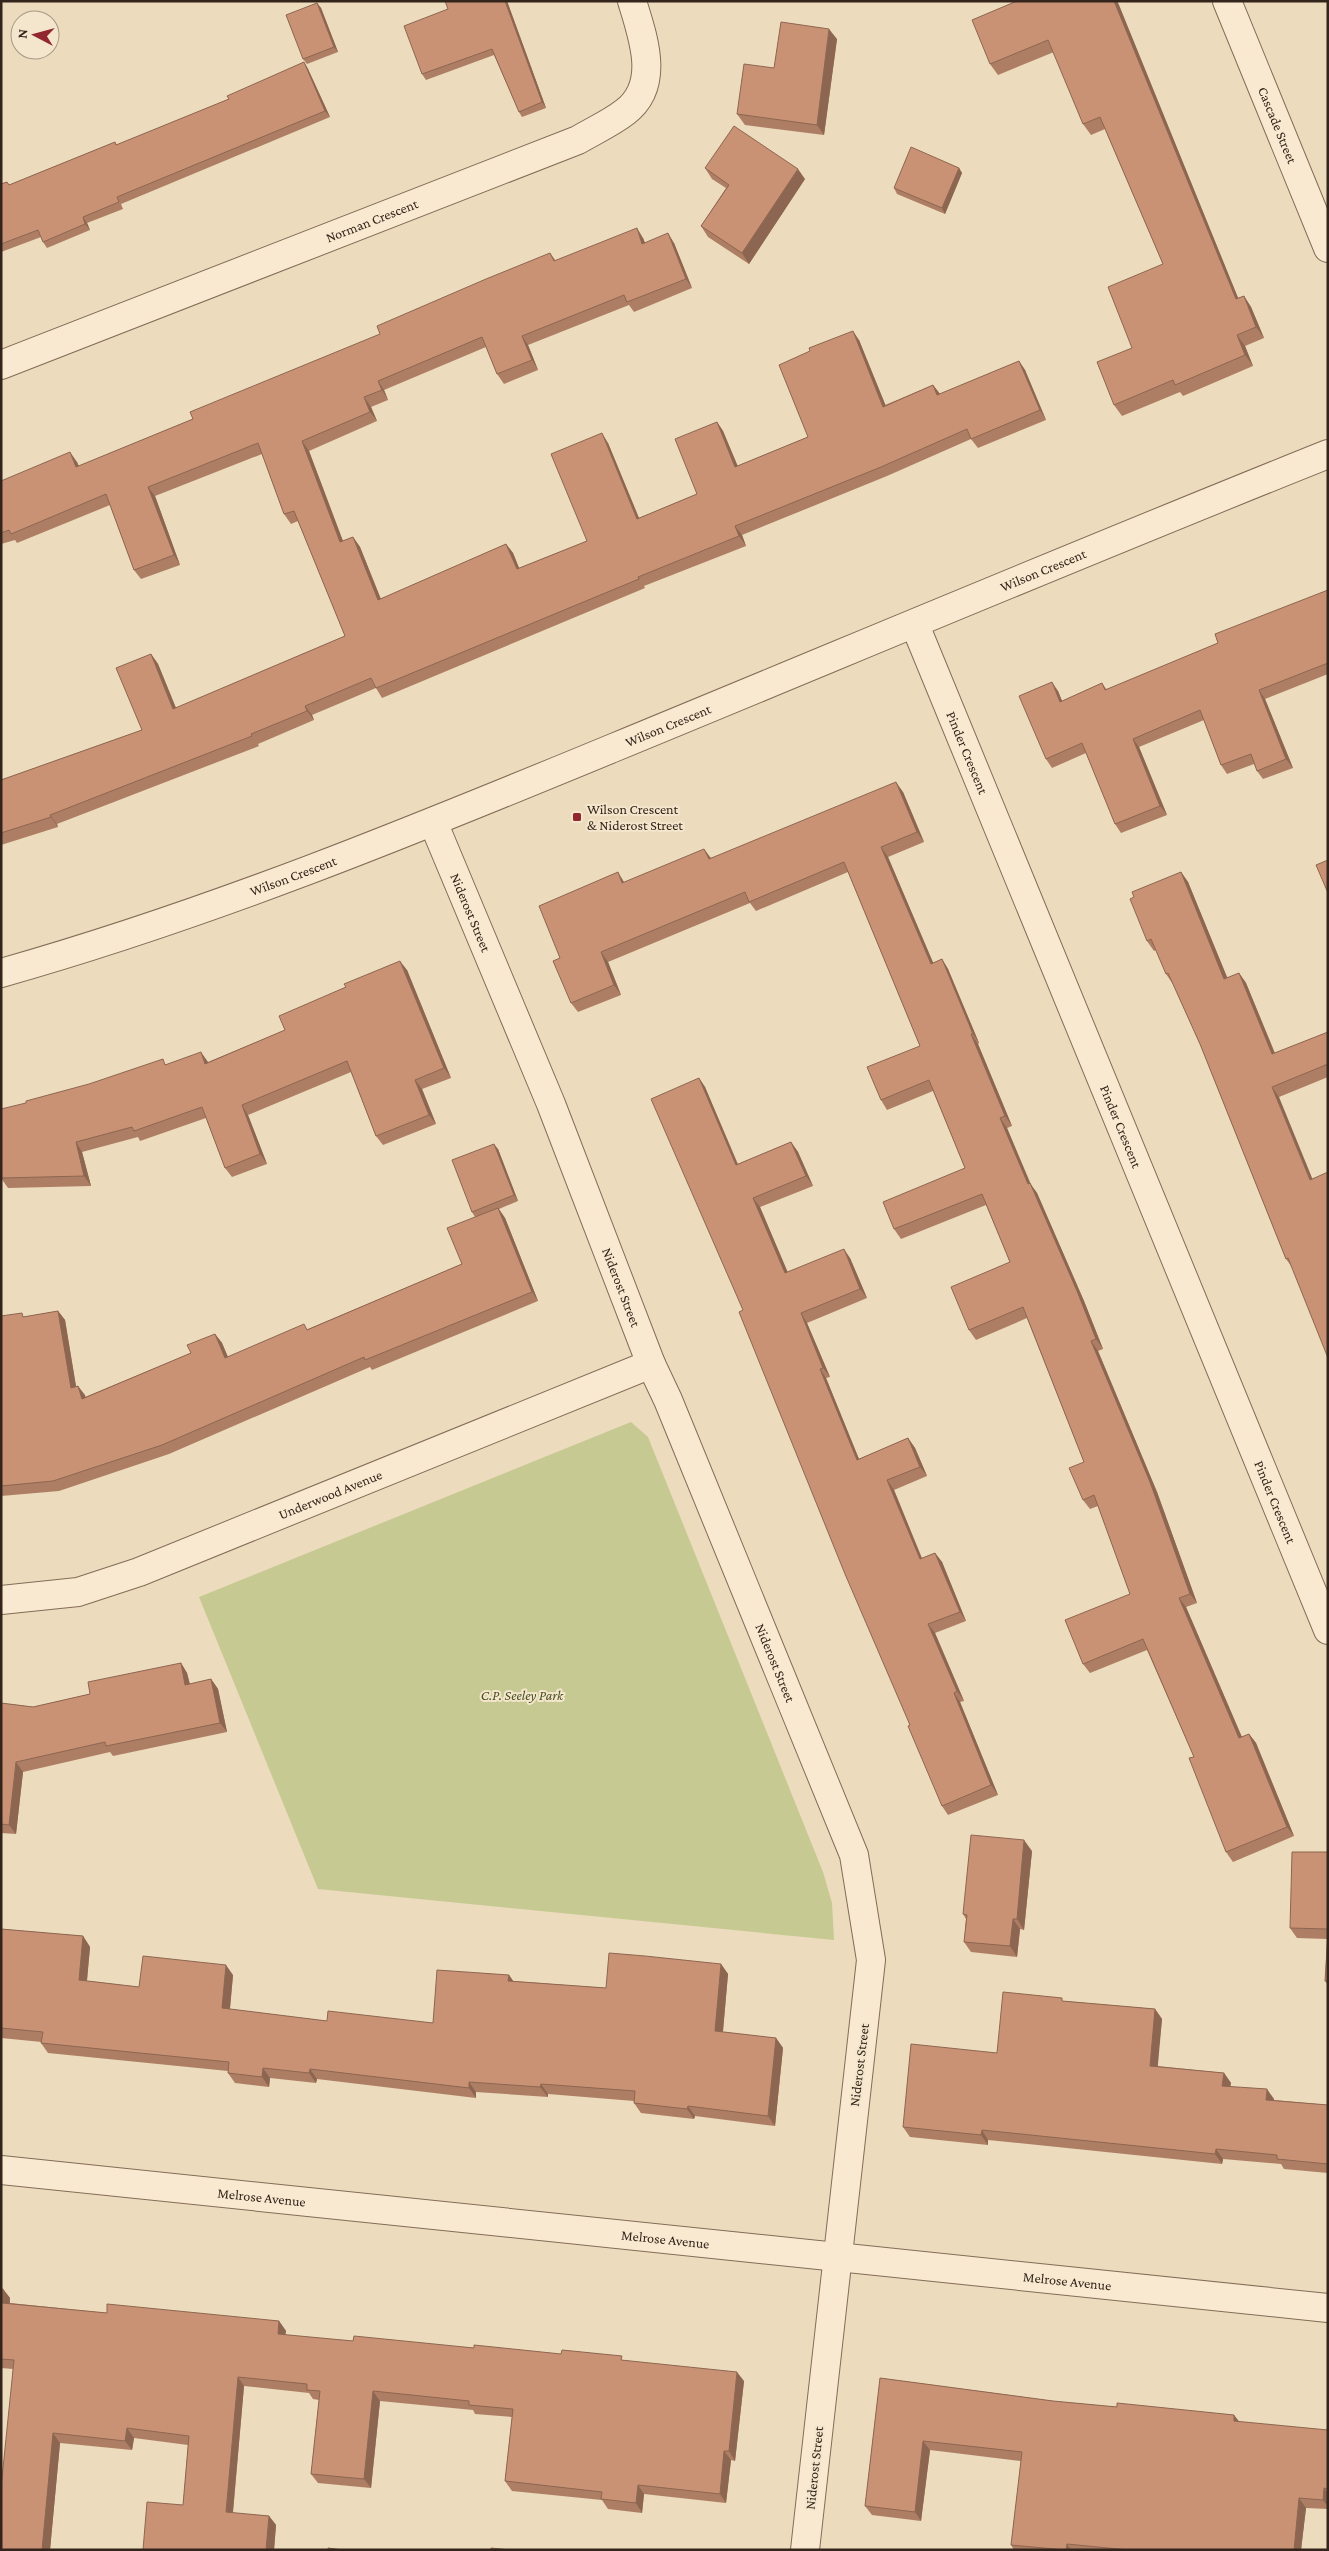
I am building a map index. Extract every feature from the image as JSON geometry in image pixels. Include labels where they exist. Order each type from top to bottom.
[{"type":"street","name":"Norman Crescent","points":[[1,365],[578,140],[626,112],[643,94],[647,59],[632,1]]},
{"type":"street","name":"Cascade Street","points":[[1227,1],[1328,248]]},
{"type":"street","name":"Wilson Crescent","points":[[1,973],[102,944],[433,822],[915,625],[1142,528],[1328,454]]},
{"type":"street","name":"Pinder Crescent","points":[[915,625],[1328,1630]]},
{"type":"street","name":"Niderost Street","points":[[433,822],[551,1104],[651,1364],[675,1418],[854,1855],[871,1960],[836,2256],[805,2550]]},
{"type":"street","name":"Underwood Avenue","points":[[1,1600],[78,1592],[139,1572],[651,1364]]},
{"type":"street","name":"Melrose Avenue","points":[[1,2170],[1328,2308]]},
{"type":"green space","name":"C.P. Seeley Park","points":[[631,1422],[648,1437],[823,1872],[832,1903],[834,1940],[318,1889],[199,1597]]},
{"type":"building","points":[[445,1],[505,1],[542,102],[519,112],[492,49],[422,74],[404,26],[448,9]]},
{"type":"building","points":[[1017,1],[1114,1],[1236,299],[1244,296],[1256,327],[1237,335],[1245,355],[1175,385],[1173,380],[1114,405],[1097,362],[1132,348],[1108,287],[1163,264],[1100,117],[1083,124],[1048,40],[990,64],[972,20]]},
{"type":"building","points":[[317,3],[334,47],[303,59],[286,15]]},
{"type":"building","points":[[781,22],[829,29],[817,125],[737,114],[744,64],[774,68]]},
{"type":"building","points":[[304,62],[325,111],[117,197],[119,202],[83,217],[85,224],[43,242],[38,230],[1,244],[1,184],[7,182],[9,185],[115,142],[116,145],[229,99],[227,96]]},
{"type":"building","points":[[734,126],[798,169],[742,253],[701,226],[729,185],[705,168]]},
{"type":"building","points":[[911,147],[959,168],[942,208],[894,188]]},
{"type":"building","points":[[637,228],[642,244],[668,233],[686,279],[627,302],[624,295],[522,336],[532,360],[497,374],[482,337],[378,381],[382,390],[364,397],[370,412],[302,441],[340,542],[353,537],[378,600],[506,544],[517,569],[587,541],[551,454],[602,433],[637,519],[697,494],[675,439],[717,422],[735,467],[808,437],[779,365],[810,351],[809,348],[853,331],[883,407],[933,385],[937,395],[1019,361],[1040,410],[971,439],[967,429],[881,467],[735,526],[739,536],[638,577],[639,579],[376,688],[371,678],[305,706],[307,711],[251,734],[252,736],[50,815],[51,817],[1,833],[1,780],[142,730],[116,668],[151,654],[173,709],[345,636],[294,511],[284,514],[258,443],[148,487],[174,555],[134,570],[106,494],[11,534],[9,530],[1,533],[1,481],[70,452],[76,467],[193,419],[190,412],[380,334],[377,326],[486,279],[550,253],[554,261]]},
{"type":"building","points":[[1328,590],[1328,663],[1259,690],[1286,759],[1257,771],[1251,754],[1221,765],[1200,710],[1133,739],[1160,806],[1115,824],[1082,743],[1046,759],[1019,696],[1052,682],[1060,702],[1102,683],[1105,690],[1218,643],[1215,634]]},
{"type":"building","points":[[896,782],[917,832],[881,847],[931,964],[942,959],[1005,1116],[1000,1118],[1077,1291],[1096,1339],[1091,1341],[1150,1482],[1190,1594],[1179,1598],[1239,1738],[1249,1734],[1287,1827],[1226,1852],[1189,1758],[1194,1757],[1143,1639],[1083,1664],[1065,1620],[1130,1594],[1094,1495],[1083,1500],[1069,1468],[1084,1462],[1023,1307],[969,1330],[951,1287],[1010,1262],[982,1194],[894,1229],[883,1202],[965,1168],[929,1080],[881,1100],[867,1067],[920,1046],[844,862],[749,902],[745,892],[601,952],[614,985],[571,1003],[553,961],[560,958],[539,906],[618,872],[622,883],[704,849],[709,859]]},
{"type":"building","points":[[1328,860],[1328,893],[1316,865]]},
{"type":"building","points":[[1181,872],[1224,979],[1239,973],[1272,1054],[1328,1032],[1328,1064],[1272,1087],[1310,1180],[1328,1172],[1328,1358],[1288,1258],[1286,1259],[1200,1044],[1151,939],[1147,941],[1130,899],[1134,897],[1132,892]]},
{"type":"building","points":[[400,961],[444,1068],[415,1080],[429,1115],[376,1136],[347,1061],[242,1105],[260,1154],[225,1168],[202,1107],[134,1131],[132,1127],[76,1142],[84,1176],[1,1178],[1,1109],[89,1084],[163,1059],[165,1065],[201,1052],[205,1064],[285,1030],[279,1016],[346,987],[344,984]]},
{"type":"building","points":[[699,1078],[736,1165],[791,1142],[806,1176],[753,1198],[785,1273],[844,1249],[860,1289],[801,1313],[823,1368],[820,1369],[857,1460],[908,1438],[920,1467],[887,1480],[920,1559],[935,1553],[960,1612],[928,1624],[957,1691],[954,1693],[991,1785],[942,1806],[908,1726],[910,1725],[845,1574],[739,1312],[743,1310],[651,1099]]},
{"type":"building","points":[[494,1144],[514,1195],[472,1212],[452,1160]]},
{"type":"building","points":[[498,1208],[532,1292],[365,1360],[364,1357],[162,1445],[53,1481],[1,1486],[1,1316],[22,1313],[23,1317],[58,1311],[71,1388],[78,1386],[82,1399],[191,1353],[187,1345],[215,1334],[225,1358],[304,1324],[307,1330],[462,1264],[447,1228]]},
{"type":"building","points":[[181,1663],[185,1685],[211,1679],[220,1723],[106,1746],[105,1742],[16,1762],[9,1825],[1,1824],[1,1703],[33,1707],[90,1694],[88,1682]]},
{"type":"building","points":[[971,1835],[1024,1840],[1017,1919],[1013,1919],[1010,1946],[964,1942],[967,1915],[963,1914]]},
{"type":"building","points":[[1292,1852],[1328,1852],[1328,1929],[1290,1928]]},
{"type":"building","points":[[1,1929],[83,1936],[79,1980],[139,1987],[143,1956],[226,1965],[222,2008],[327,2021],[328,2011],[433,2023],[437,1970],[509,1975],[508,1981],[606,1988],[609,1953],[721,1964],[715,2031],[776,2038],[768,2116],[688,2106],[687,2109],[634,2103],[635,2091],[541,2084],[540,2087],[469,2082],[469,2088],[310,2069],[309,2073],[263,2068],[262,2077],[228,2073],[229,2062],[41,2043],[43,2032],[1,2028]]},
{"type":"building","points":[[1328,1934],[1328,1981],[1325,1981]]},
{"type":"building","points":[[1003,1992],[1062,1998],[1062,2001],[1155,2009],[1150,2066],[1224,2073],[1222,2086],[1267,2089],[1266,2100],[1328,2105],[1328,2164],[1277,2159],[1277,2155],[1216,2149],[1215,2154],[982,2130],[981,2135],[903,2127],[911,2044],[997,2053]]},
{"type":"building","points":[[1,2289],[3,2289],[2,2303],[107,2313],[107,2304],[279,2321],[278,2334],[353,2341],[354,2336],[474,2348],[474,2345],[561,2354],[562,2350],[622,2356],[621,2360],[737,2372],[729,2451],[724,2451],[720,2494],[638,2485],[636,2503],[601,2499],[602,2492],[505,2481],[513,2409],[469,2405],[469,2401],[373,2391],[364,2479],[311,2474],[320,2391],[307,2390],[307,2384],[238,2377],[226,2512],[269,2516],[266,2550],[143,2550],[147,2502],[183,2505],[189,2436],[127,2428],[125,2441],[53,2433],[42,2550],[1,2550],[1,2488],[14,2360],[1,2359]]},
{"type":"building","points":[[880,2378],[1053,2401],[1117,2407],[1117,2403],[1234,2415],[1234,2421],[1328,2430],[1328,2489],[1324,2488],[1323,2500],[1299,2498],[1294,2550],[1129,2550],[1067,2544],[1066,2550],[1011,2545],[1022,2452],[923,2441],[915,2512],[865,2506]]},
{"type":"building","points":[[491,2548],[510,2550],[491,2550]]},
{"type":"place","name":"Wilson Crescent & Niderost Street","points":[[577,817]]}]
